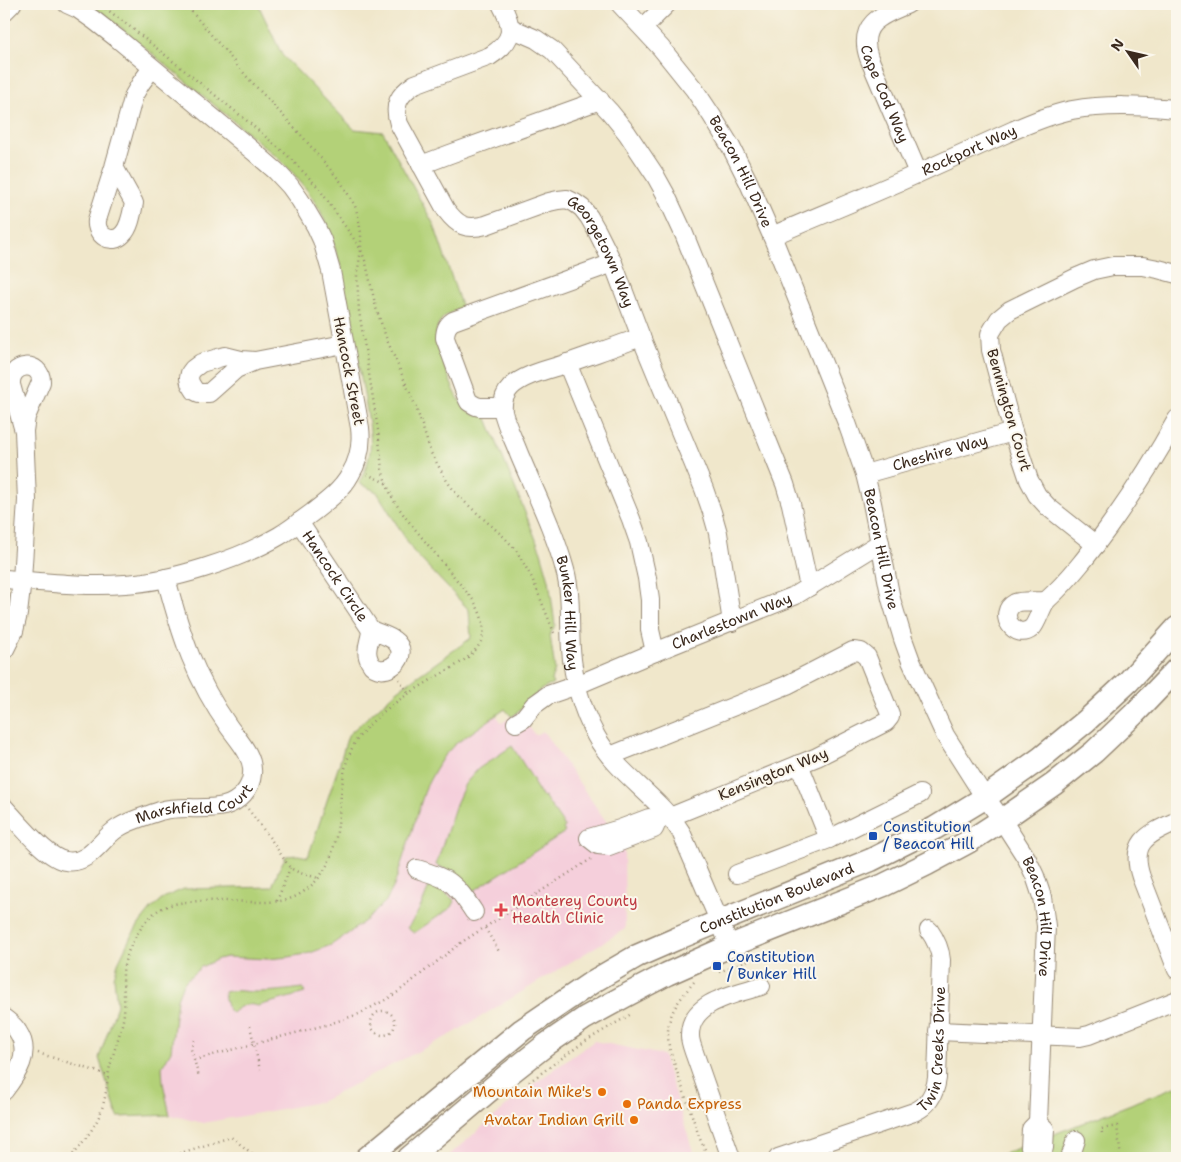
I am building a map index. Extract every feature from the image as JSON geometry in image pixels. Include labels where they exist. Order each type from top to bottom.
[{"type":"main road","name":"Constitution Boulevard","points":[[367,1158],[522,1030],[594,981],[637,956],[871,860],[935,828],[986,797],[1041,758],[1086,721],[1128,682],[1177,628]]},
{"type":"main road","name":"Constitution Boulevard","points":[[409,1158],[510,1073],[547,1044],[585,1018],[667,974],[730,946],[884,885],[968,842],[1054,784],[1094,752],[1134,715],[1177,669]]},
{"type":"street","points":[[4,12],[12,4]]},
{"type":"street","name":"Hancock Street","points":[[4,579],[77,584],[125,584],[166,578],[216,564],[279,536],[321,506],[350,476],[359,452],[361,440],[331,271],[316,227],[300,200],[276,171],[95,21],[68,4]]},
{"type":"street","points":[[501,4],[511,28],[552,50],[600,100],[643,155],[665,192],[684,234],[785,484],[808,587]]},
{"type":"street","name":"Beacon Hill Drive","points":[[620,4],[677,66],[712,116],[731,147],[748,181],[847,423],[865,474],[891,599],[911,660],[945,735],[1027,859],[1039,890],[1045,914],[1046,943],[1038,1122],[1031,1129],[1030,1140],[1030,1148],[1038,1157]]},
{"type":"street","points":[[643,28],[667,4]]},
{"type":"street","name":"Cape Cod Way","points":[[908,4],[877,19],[868,30],[865,44],[869,58],[918,173]]},
{"type":"street","name":"Georgetown Way","points":[[511,28],[507,40],[498,51],[415,84],[407,89],[397,102],[396,117],[398,124],[438,197],[451,217],[463,226],[469,228],[486,225],[558,200],[574,202],[589,217],[613,263],[641,337],[704,489],[719,542],[732,622]]},
{"type":"street","points":[[114,167],[134,95],[140,83],[152,68]]},
{"type":"street","points":[[421,165],[600,100]]},
{"type":"street","name":"Rockport Way","points":[[772,236],[1047,117],[1093,107],[1119,106],[1177,109]]},
{"type":"street","points":[[613,263],[453,321],[447,327],[445,338],[466,398],[476,406],[485,408],[502,407],[508,391],[517,382],[536,373],[641,337]]},
{"type":"street","name":"Bennington Court","points":[[1096,545],[1057,514],[1038,495],[1029,480],[1013,432],[990,344],[992,330],[998,319],[1018,305],[1094,270],[1113,266],[1143,266],[1177,274]]},
{"type":"street","points":[[255,361],[344,344]]},
{"type":"street","points":[[567,363],[631,518],[639,542],[647,578],[650,600],[650,630],[655,652]]},
{"type":"street","name":"Bunker Hill Way","points":[[502,407],[504,417],[558,548],[565,571],[570,603],[571,652],[576,685],[591,726],[610,756],[664,818],[677,825],[685,839],[730,946]]},
{"type":"street","points":[[1046,601],[1062,586],[1096,545],[1140,480],[1177,419]]},
{"type":"street","points":[[4,651],[12,638],[16,623],[22,580],[27,500],[24,431]]},
{"type":"street","name":"Cheshire Way","points":[[865,474],[1013,432]]},
{"type":"street","name":"Hancock Circle","points":[[299,522],[371,630]]},
{"type":"street","name":"Charlestown Way","points":[[516,723],[534,705],[553,693],[794,596],[880,543]]},
{"type":"street","name":"Marshfield Court","points":[[4,807],[51,855],[60,860],[72,862],[83,860],[110,834],[123,825],[169,809],[223,806],[238,799],[246,791],[253,772],[250,758],[204,688],[194,667],[174,610],[166,578]]},
{"type":"street","name":"Kensington Way","points":[[610,756],[786,685],[811,674],[853,651],[861,652],[868,657],[890,714],[886,722],[799,764],[664,818]]},
{"type":"street","points":[[799,764],[829,839]]},
{"type":"street","points":[[737,874],[829,839],[920,794]]},
{"type":"street","points":[[1177,821],[1148,836],[1139,848],[1137,861],[1141,877],[1177,970]]},
{"type":"street","points":[[417,869],[451,883],[459,890],[474,912]]},
{"type":"street","name":"Twin Creeks Drive","points":[[778,1158],[914,1112],[922,1108],[931,1098],[936,1085],[941,960],[938,943],[929,930]]},
{"type":"street","points":[[731,1158],[692,1044],[690,1037],[691,1028],[698,1013],[711,1002],[761,986]]},
{"type":"street","points":[[938,1031],[1080,1037],[1177,1000]]},
{"type":"street","points":[[4,1018],[17,1030],[24,1050],[18,1070],[4,1091]]},
{"type":"street","points":[[1070,1158],[1076,1140]]},
{"type":"path","points":[[100,4],[288,156],[318,188],[361,250],[366,263],[376,308],[387,340],[413,399],[430,453],[458,496],[516,550],[532,578],[557,638]]},
{"type":"path","points":[[70,1158],[89,1133],[104,1104],[108,1075],[124,1010],[124,963],[132,944],[151,916],[167,905],[180,902],[277,902],[299,895],[315,882],[327,866],[335,845],[347,764],[360,735],[396,702],[465,659],[479,645],[484,634],[482,618],[474,601],[406,518],[394,501],[386,484],[382,469],[378,430],[359,311],[358,275],[361,232],[355,206],[341,182],[185,4]]},
{"type":"path","points":[[369,474],[386,484]]},
{"type":"path","points":[[238,799],[272,841],[290,868],[319,878]]},
{"type":"path","points":[[194,1060],[339,1022],[374,1006],[398,992],[441,958],[484,928],[595,857]]},
{"type":"path","points":[[277,902],[290,868]]},
{"type":"path","points":[[484,928],[500,953]]},
{"type":"path","points":[[712,975],[753,958]]},
{"type":"path","points":[[686,986],[694,982]]},
{"type":"path","points":[[374,1006],[378,1012]]},
{"type":"path","points":[[530,1082],[584,1042],[639,1010]]},
{"type":"path","points":[[386,1011],[393,1015],[396,1023],[393,1031],[382,1035],[375,1032],[371,1021],[378,1012],[386,1011]]},
{"type":"path","points":[[250,1026],[260,1070]]},
{"type":"path","points":[[194,1040],[191,1049],[199,1077]]},
{"type":"path","points":[[38,1053],[108,1075]]},
{"type":"path","points":[[1102,1133],[1101,1129],[1117,1126],[1121,1158]]},
{"type":"path","points":[[165,1158],[231,1138],[254,1155],[252,1158]]},
{"type":"shaded area","name":"Monterey County Health Clinic","points":[[518,712],[535,735],[543,731],[624,847],[625,929],[454,1033],[320,1102],[203,1123],[170,1115],[161,1067],[171,1051],[177,999],[186,980],[201,967],[226,957],[268,959],[310,953],[394,886],[426,787],[443,757],[454,745],[496,715],[502,723]]},
{"type":"shaded area","points":[[594,1041],[663,1055],[695,1158],[446,1158],[524,1091]]},
{"type":"green space","points":[[88,4],[258,4],[282,55],[354,129],[383,132],[434,225],[462,308],[450,313],[441,320],[436,336],[437,344],[461,403],[467,410],[477,415],[486,416],[541,552],[549,580],[555,625],[550,635],[555,670],[551,680],[553,684],[540,690],[512,717],[505,709],[454,745],[443,757],[426,787],[394,886],[386,901],[369,918],[331,945],[310,953],[268,959],[226,957],[201,967],[186,980],[177,999],[171,1051],[162,1067],[163,1083],[170,1115],[118,1117],[99,1058],[117,1005],[114,977],[118,963],[130,938],[151,909],[165,897],[184,889],[272,887],[286,856],[298,855],[308,857],[348,735],[398,690],[471,638],[469,610],[413,551],[377,492],[359,483],[370,454],[369,422],[341,267],[331,235],[320,210],[307,190],[277,157],[104,14]]},
{"type":"green space","points":[[512,746],[542,797],[544,796],[565,827],[563,829],[565,832],[472,892],[456,876],[436,865],[456,804],[465,784],[478,769]]},
{"type":"green space","points":[[430,884],[441,889],[455,901],[452,907],[414,933],[407,928],[418,913]]},
{"type":"green space","points":[[303,988],[305,993],[258,1006],[244,1005],[232,1013],[225,1001],[224,992],[268,992]]},
{"type":"green space","points":[[1177,1086],[1177,1158],[993,1158]]},
{"type":"place","name":"Constitution / Beacon Hill","points":[[873,836]]},
{"type":"place","name":"Monterey County Health Clinic","points":[[501,910]]},
{"type":"place","name":"Constitution / Bunker Hill","points":[[717,966]]},
{"type":"place","name":"Mountain Mike's","points":[[602,1092]]},
{"type":"place","name":"Panda Express","points":[[627,1104]]},
{"type":"place","name":"Avatar Indian Grill","points":[[634,1120]]}]
